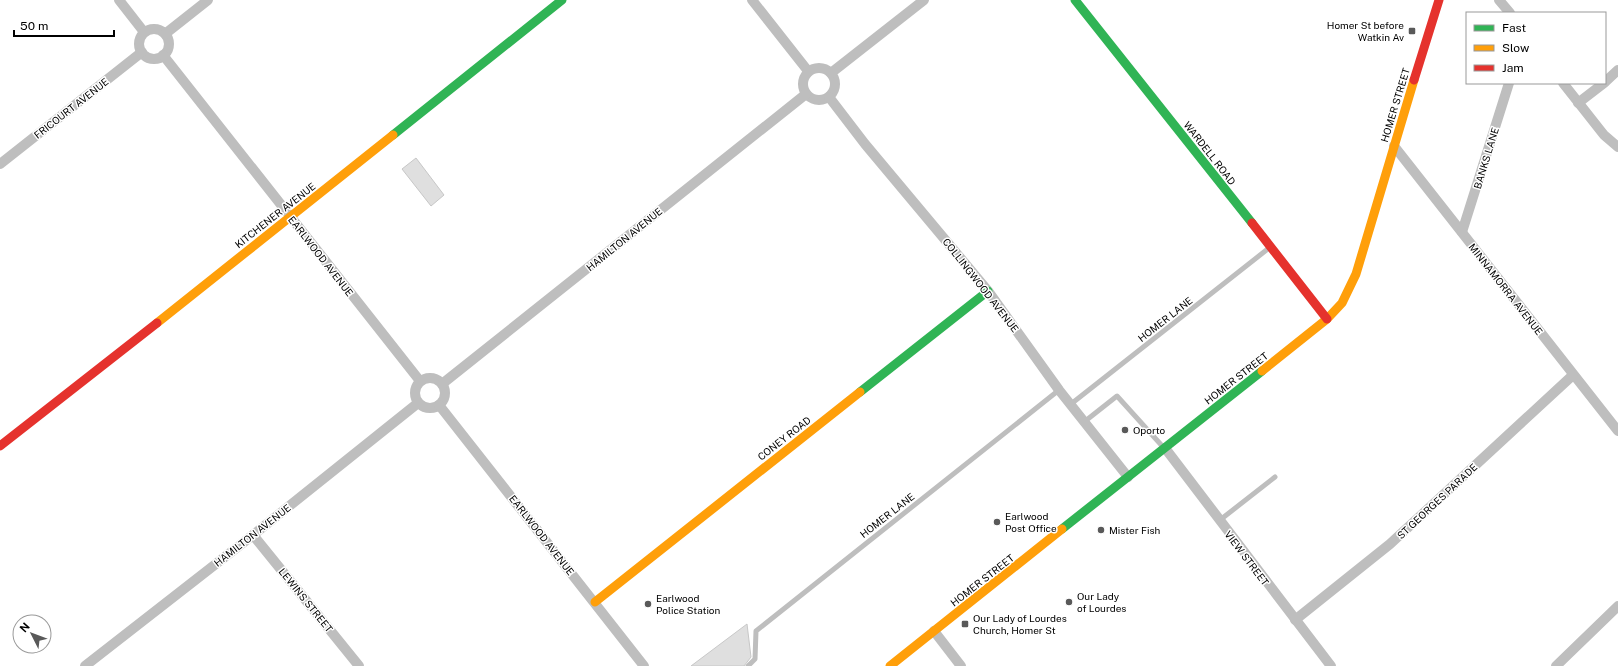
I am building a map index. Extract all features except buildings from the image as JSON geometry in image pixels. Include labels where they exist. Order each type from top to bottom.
[{"type":"street","points":[[118,0],[144,32]]},
{"type":"street","points":[[165,34],[208,0]]},
{"type":"street","name":"KITCHENER AVENUE","points":[[0,446],[291,217],[562,0]]},
{"type":"street","points":[[752,0],[808,71]]},
{"type":"street","points":[[831,73],[924,0]]},
{"type":"street","name":"WARDELL ROAD","points":[[1075,0],[1327,319]]},
{"type":"street","name":"HOMER STREET","points":[[890,666],[1327,319],[1342,303],[1356,274],[1439,0]]},
{"type":"street","points":[[1499,0],[1509,12]]},
{"type":"street","points":[[150,29],[157,29],[165,34],[168,45],[163,55],[152,58],[142,52],[139,44],[144,32],[150,29]]},
{"type":"street","name":"FRICOURT AVENUE","points":[[0,164],[142,52]]},
{"type":"street","name":"EARLWOOD AVENUE","points":[[163,55],[420,381]]},
{"type":"street","points":[[813,68],[823,68],[831,73],[835,83],[829,97],[814,100],[806,94],[802,84],[808,71],[813,68]]},
{"type":"street","points":[[1606,80],[1618,70]]},
{"type":"street","name":"BANKS LANE","points":[[1462,232],[1508,84]]},
{"type":"street","points":[[1564,84],[1604,135],[1618,147]]},
{"type":"street","points":[[1578,103],[1602,84]]},
{"type":"street","name":"HAMILTON AVENUE","points":[[442,384],[806,94]]},
{"type":"street","name":"COLLINGWOOD AVENUE","points":[[829,97],[865,144],[988,291],[1059,390],[1128,477]]},
{"type":"street","name":"MINNAMORRA AVENUE","points":[[1394,146],[1618,431]]},
{"type":"street","name":"CONEY ROAD","points":[[595,602],[988,291]]},
{"type":"street","name":"ST GEORGES PARADE","points":[[1295,620],[1390,544],[1573,375]]},
{"type":"street","points":[[425,378],[434,378],[442,384],[445,392],[439,405],[426,408],[418,403],[415,398],[415,389],[420,381],[425,378]]},
{"type":"street","name":"HAMILTON AVENUE","points":[[85,666],[253,535],[418,403]]},
{"type":"street","name":"EARLWOOD AVENUE","points":[[439,405],[644,666]]},
{"type":"street","name":"VIEW STREET","points":[[1165,448],[1219,521],[1331,666]]},
{"type":"street","name":"LEWINS STREET","points":[[253,535],[359,666]]},
{"type":"street","points":[[1556,666],[1618,606]]},
{"type":"street","points":[[934,631],[961,666]]},
{"type":"lane","name":"HOMER LANE","points":[[1071,404],[1270,247]]},
{"type":"lane","name":"HOMER LANE","points":[[748,666],[755,659],[756,631],[1059,390]]},
{"type":"lane","points":[[1084,422],[1117,396],[1165,448]]},
{"type":"lane","points":[[1219,521],[1275,477]]},
{"type":"traffic: fast","points":[[393,135],[562,0]]},
{"type":"traffic: fast","points":[[1075,0],[1252,223]]},
{"type":"traffic: fast","points":[[860,392],[988,291]]},
{"type":"traffic: fast","points":[[1062,529],[1262,371]]},
{"type":"traffic: slow","points":[[1262,371],[1327,319],[1342,303],[1356,274],[1414,80]]},
{"type":"traffic: slow","points":[[157,323],[393,135]]},
{"type":"traffic: slow","points":[[595,602],[860,392]]},
{"type":"traffic: slow","points":[[890,666],[1062,529]]},
{"type":"traffic: jam","points":[[1414,80],[1439,0]]},
{"type":"traffic: jam","points":[[1252,223],[1327,319]]},
{"type":"traffic: jam","points":[[0,446],[157,323]]},
{"type":"place","name":"Homer St before Watkin Av","points":[[1412,31]]},
{"type":"place","name":"Oporto","points":[[1125,430]]},
{"type":"place","name":"Earlwood Post Office","points":[[997,522]]},
{"type":"place","name":"Mister Fish","points":[[1101,530]]},
{"type":"place","name":"Our Lady of Lourdes","points":[[1069,602]]},
{"type":"place","name":"Earlwood Police Station","points":[[648,604]]},
{"type":"place","name":"Our Lady of Lourdes Church, Homer St","points":[[965,624]]}]
